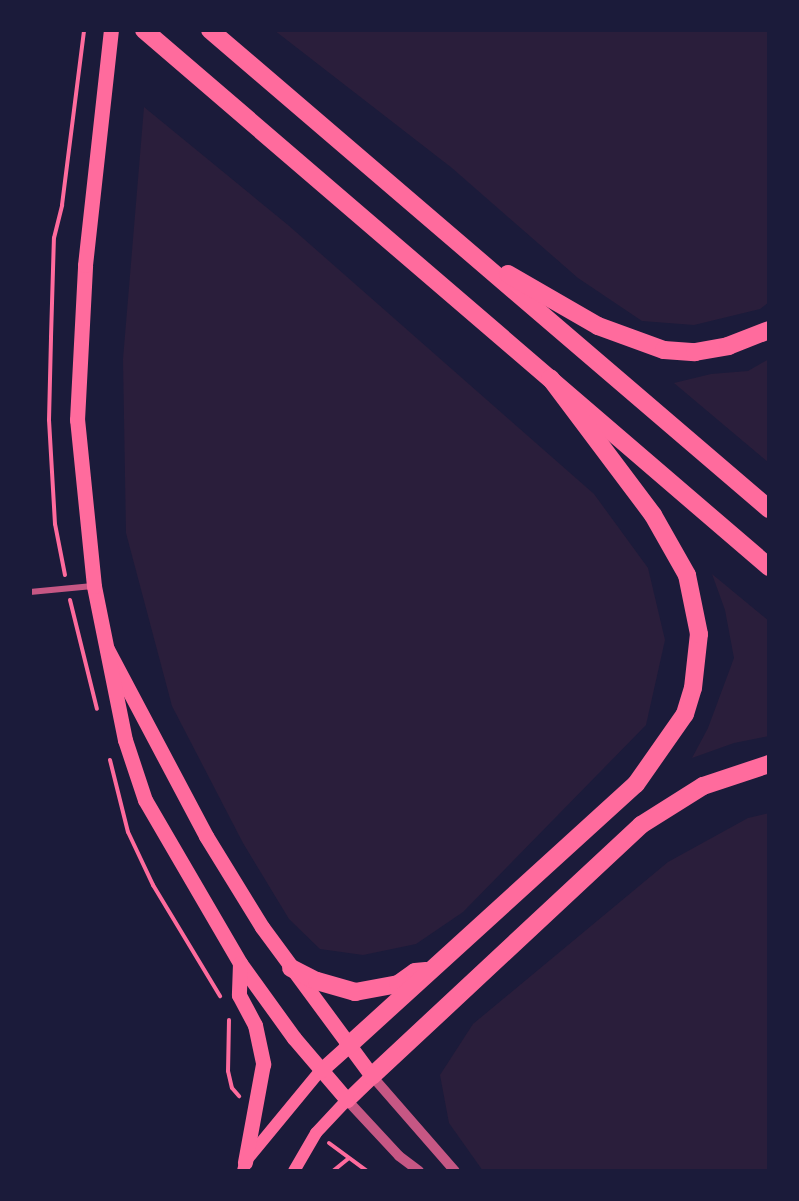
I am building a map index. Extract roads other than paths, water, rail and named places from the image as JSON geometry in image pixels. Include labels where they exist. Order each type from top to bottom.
[{"type":"highway","points":[[144,30],[769,567]]},
{"type":"highway","points":[[210,30],[769,508]]},
{"type":"highway","points":[[470,253],[598,326],[664,350],[695,352],[728,346],[769,330]]},
{"type":"highway","points":[[348,1047],[636,784],[685,714],[697,669],[696,609],[687,575],[670,541],[550,378]]},
{"type":"highway","points":[[372,1076],[641,825],[703,786],[769,764]]},
{"type":"highway","points":[[291,968],[317,981],[355,992],[398,984],[416,972],[434,970]]},
{"type":"main road","points":[[111,30],[78,350],[77,420],[94,586],[125,740],[145,800],[240,963],[320,1071],[347,1100]]},
{"type":"main road","points":[[107,649],[206,836],[291,968],[348,1047],[372,1076],[316,1133],[294,1171]]},
{"type":"main road","points":[[240,963],[239,995],[255,1025],[263,1064],[244,1167]]},
{"type":"main road","points":[[244,1167],[320,1071],[348,1047]]},
{"type":"street","points":[[30,592],[94,586]]},
{"type":"street","points":[[372,1076],[455,1171]]},
{"type":"street","points":[[347,1100],[399,1156],[419,1171]]}]
